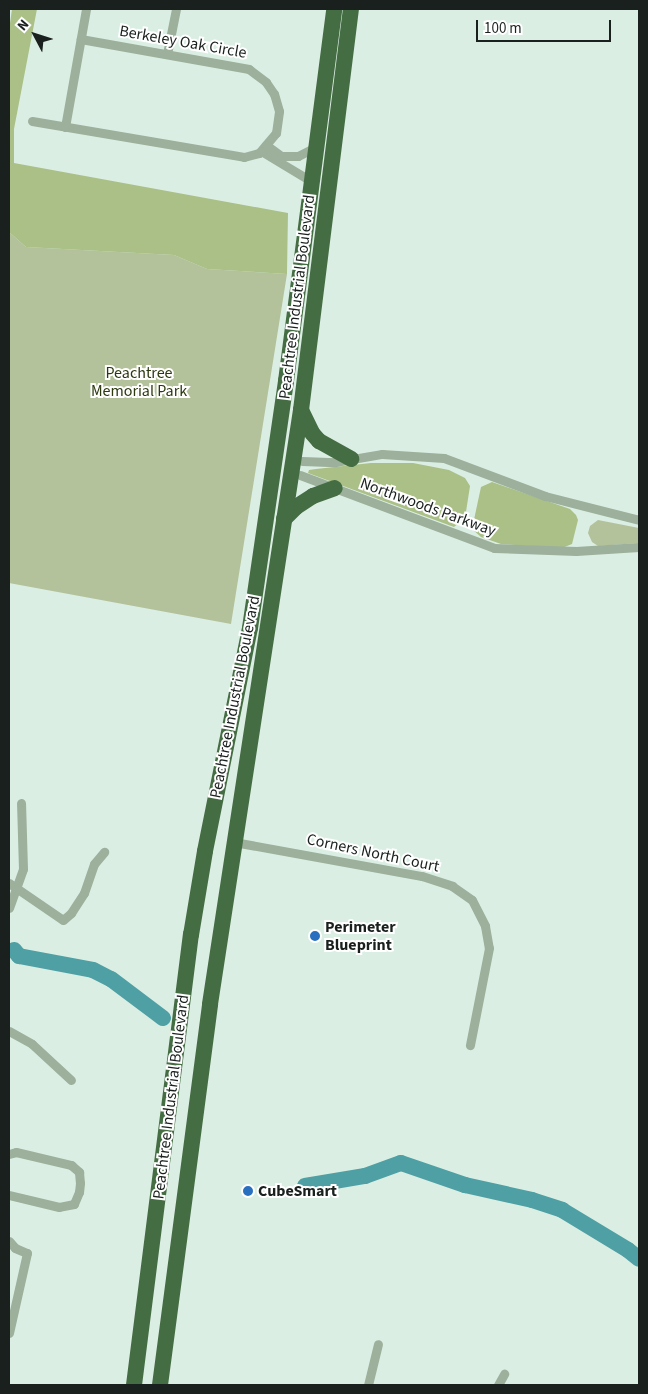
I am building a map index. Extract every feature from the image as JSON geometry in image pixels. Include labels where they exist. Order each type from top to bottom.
[{"type":"highway","name":"Peachtree Industrial Boulevard","points":[[134,1385],[191,935],[205,852],[250,628],[286,381],[334,9]]},
{"type":"highway","name":"Peachtree Industrial Boulevard","points":[[160,1385],[234,842],[300,410],[351,9]]},
{"type":"highway","points":[[300,410],[312,433],[319,441],[351,459]]},
{"type":"highway","points":[[284,519],[296,507],[313,496],[335,488]]},
{"type":"street","points":[[65,127],[86,9]]},
{"type":"street","points":[[167,54],[176,9]]},
{"type":"street","name":"Berkeley Oak Circle","points":[[81,39],[249,68],[258,75],[274,94],[279,111],[276,133],[263,148]]},
{"type":"street","points":[[32,121],[222,155],[244,157],[263,148]]},
{"type":"street","points":[[263,148],[280,156],[298,156],[316,147]]},
{"type":"street","points":[[263,148],[286,166],[311,181]]},
{"type":"street","points":[[286,166],[289,156]]},
{"type":"street","name":"Northwoods Parkway","points":[[302,460],[335,462],[382,454],[444,458],[545,496],[639,520]]},
{"type":"street","name":"Northwoods Parkway","points":[[300,475],[494,548],[576,552],[639,547]]},
{"type":"street","points":[[9,908],[12,885],[23,869],[21,802]]},
{"type":"street","name":"Corners North Court","points":[[234,842],[422,876],[452,886],[472,900],[485,926],[489,948],[470,1046]]},
{"type":"street","points":[[12,885],[63,920],[71,913],[84,893],[94,864],[104,852]]},
{"type":"street","points":[[9,1031],[32,1044],[71,1080]]},
{"type":"street","points":[[9,1154],[16,1152],[71,1165],[79,1172],[80,1183],[79,1192],[74,1204],[59,1207],[9,1195]]},
{"type":"street","points":[[9,1241],[15,1248],[26,1253],[9,1333]]},
{"type":"street","points":[[368,1385],[378,1344]]},
{"type":"street","points":[[498,1385],[504,1374]]},
{"type":"green space","points":[[12,9],[37,9],[14,129],[14,163],[288,213],[287,274],[207,269],[174,255],[26,247],[9,232],[9,30]]},
{"type":"green space","name":"Peachtree Memorial Park","points":[[9,232],[26,247],[174,255],[207,269],[287,274],[231,624],[9,583]]},
{"type":"green space","points":[[371,463],[413,463],[449,470],[465,478],[470,486],[465,518],[454,527],[308,473],[309,470]]},
{"type":"green space","points":[[492,482],[570,509],[578,520],[572,544],[562,548],[501,544],[481,537],[472,529],[481,487]]},
{"type":"green space","points":[[598,520],[639,528],[639,543],[598,546],[592,542],[588,533],[590,526]]},
{"type":"waterway","points":[[14,950],[19,956],[93,970],[111,979],[163,1018]]},
{"type":"waterway","points":[[305,1186],[365,1176],[401,1163],[465,1185],[532,1200],[562,1210],[628,1250],[639,1259]]},
{"type":"place","name":"Perimeter Blueprint","points":[[315,936]]},
{"type":"place","name":"CubeSmart","points":[[248,1191]]}]
